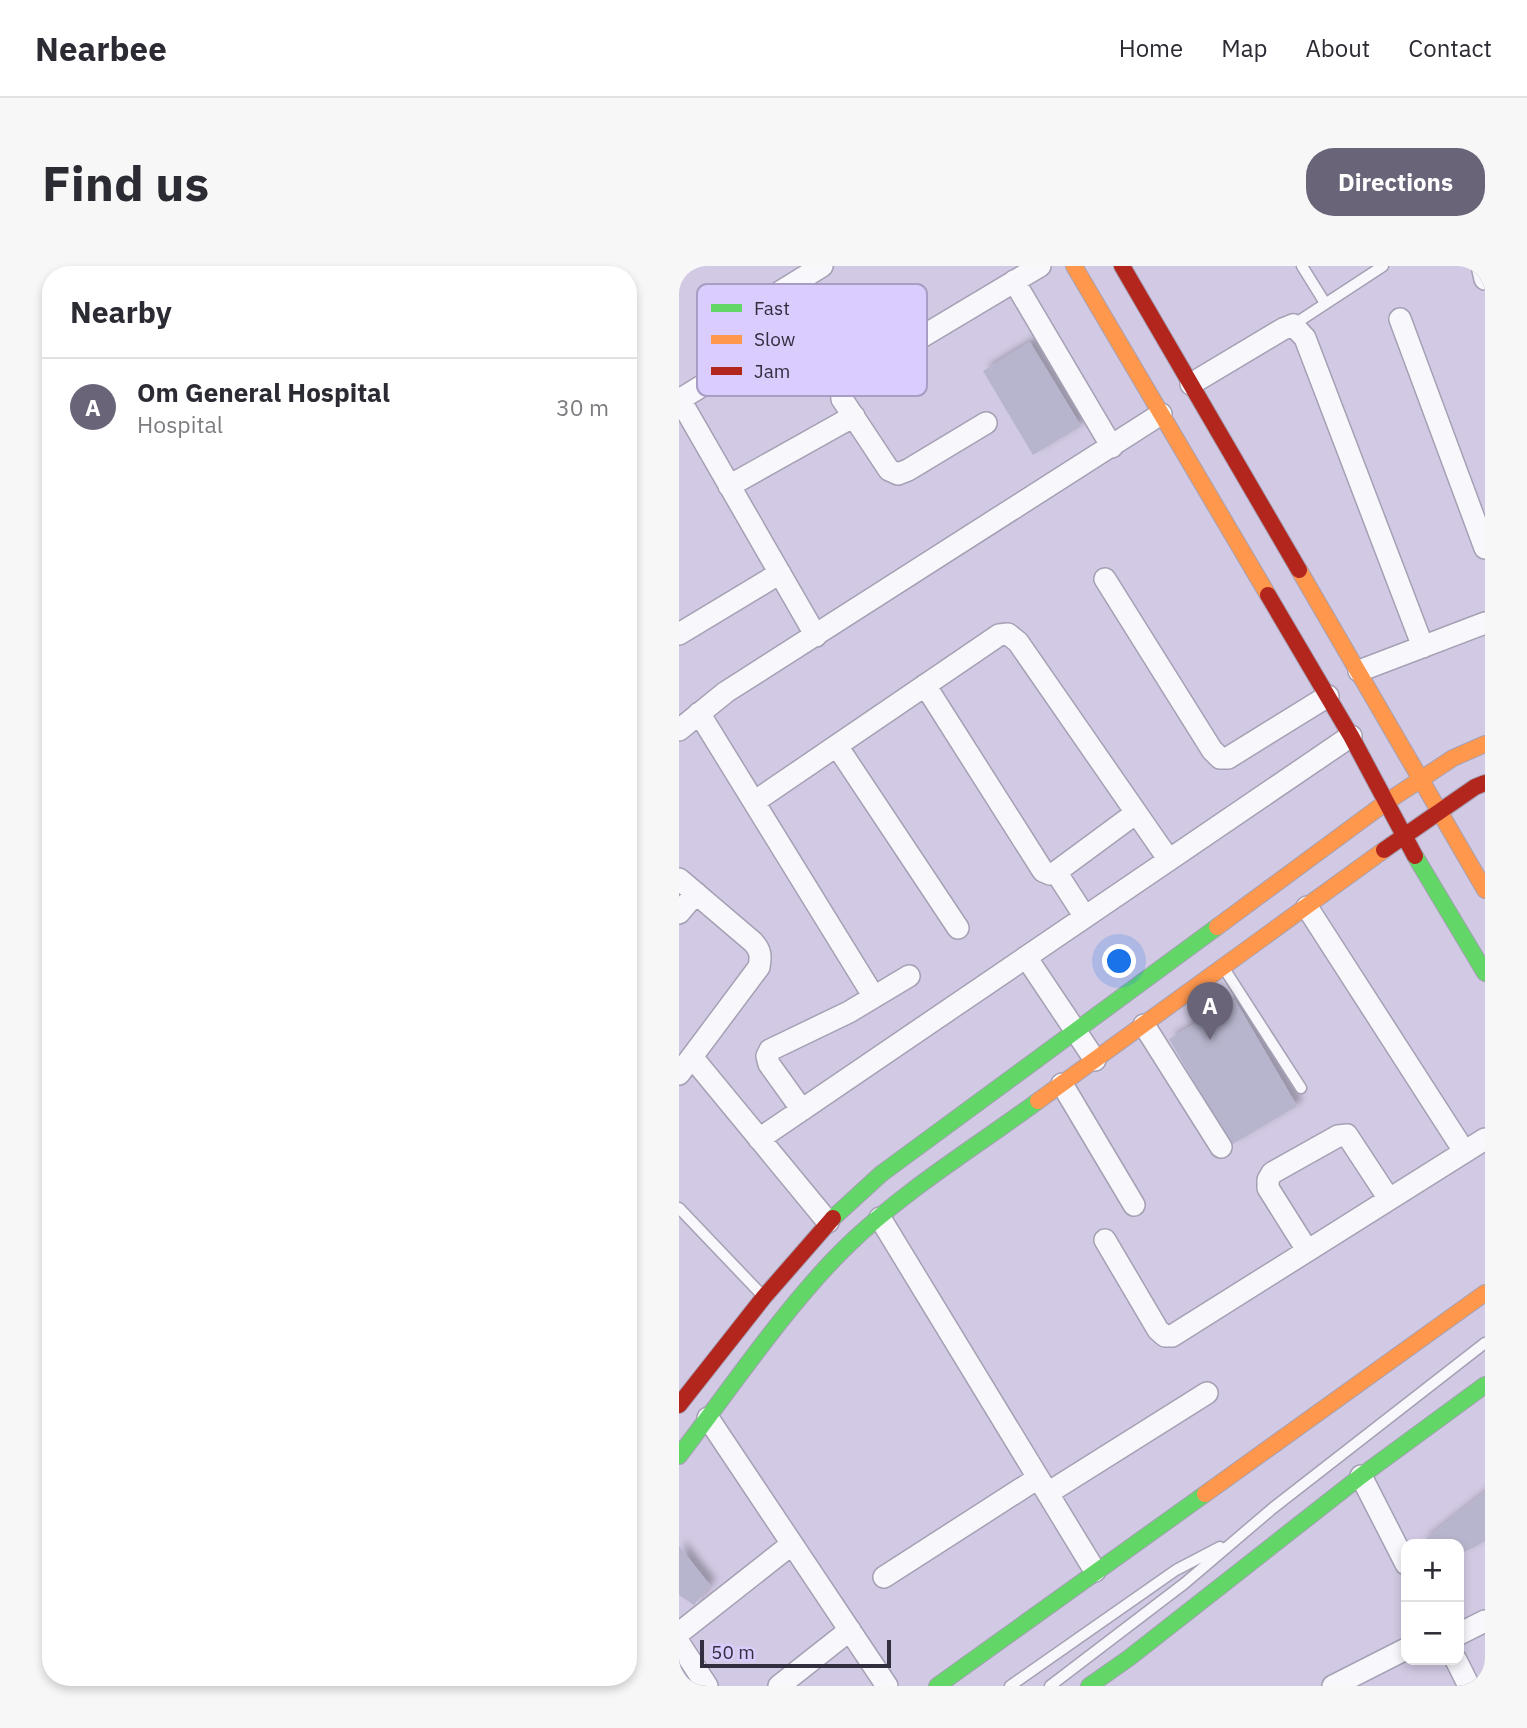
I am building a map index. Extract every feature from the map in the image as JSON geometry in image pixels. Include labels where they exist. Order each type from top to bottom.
[{"type":"main road","points":[[1074,266],[1328,696],[1403,836],[1485,973]]},
{"type":"main road","points":[[1122,266],[1485,890]]},
{"type":"main road","points":[[679,1456],[708,1418],[828,1222],[881,1174],[1385,803],[1453,758],[1485,744]]},
{"type":"main road","points":[[679,1405],[775,1307],[880,1218],[1403,836],[1485,783]]},
{"type":"main road","points":[[937,1686],[1485,1293]]},
{"type":"main road","points":[[1089,1686],[1129,1658],[1361,1476],[1485,1385]]},
{"type":"street","points":[[793,284],[822,266]]},
{"type":"street","points":[[927,333],[1040,266]]},
{"type":"street","points":[[1482,266],[1485,279]]},
{"type":"street","points":[[1014,281],[1112,447]]},
{"type":"street","points":[[1400,319],[1485,548]]},
{"type":"street","points":[[1191,384],[1283,329],[1293,326],[1305,338],[1423,647]]},
{"type":"street","points":[[697,389],[679,400],[816,636]]},
{"type":"street","points":[[842,396],[889,470],[898,474],[986,423]]},
{"type":"street","points":[[874,997],[754,802],[686,717],[1161,414]]},
{"type":"street","points":[[729,486],[853,416]]},
{"type":"street","points":[[679,634],[780,573]]},
{"type":"street","points":[[1105,579],[1212,750],[1220,758],[1228,758],[1328,696]]},
{"type":"street","points":[[1359,671],[1485,623]]},
{"type":"street","points":[[754,802],[999,635],[1008,634],[1018,642],[1169,860]]},
{"type":"street","points":[[925,685],[1043,871],[1050,874],[1056,872],[1136,813]]},
{"type":"street","points":[[759,1139],[1351,736]]},
{"type":"street","points":[[837,746],[958,928]]},
{"type":"street","points":[[1056,872],[1085,917]]},
{"type":"street","points":[[679,879],[753,942],[760,950],[761,959],[759,967],[685,1065],[759,1139],[828,1222]]},
{"type":"street","points":[[679,913],[696,893]]},
{"type":"street","points":[[1307,907],[1464,1152]]},
{"type":"street","points":[[1026,957],[1095,1060]]},
{"type":"street","points":[[802,1110],[769,1064],[767,1056],[770,1050],[909,976]]},
{"type":"street","points":[[1144,1025],[1221,1147]]},
{"type":"street","points":[[1062,1084],[1134,1205]]},
{"type":"street","points":[[1307,1250],[1268,1188],[1272,1173],[1338,1136],[1347,1135],[1389,1199]]},
{"type":"street","points":[[1105,1240],[1158,1330],[1165,1336],[1172,1336],[1485,1139]]},
{"type":"street","points":[[880,1218],[1095,1571]]},
{"type":"street","points":[[884,1577],[1207,1393]]},
{"type":"street","points":[[708,1418],[887,1686]]},
{"type":"street","points":[[1361,1476],[1401,1554]]},
{"type":"street","points":[[707,1686],[681,1630],[792,1544]]},
{"type":"street","points":[[1464,1631],[1485,1620]]},
{"type":"street","points":[[779,1686],[850,1630]]},
{"type":"street","points":[[1332,1686],[1401,1652]]},
{"type":"street","points":[[1458,1665],[1469,1686]]},
{"type":"lane","points":[[1302,266],[1325,303]]},
{"type":"lane","points":[[1293,326],[1384,266]]},
{"type":"lane","points":[[1223,967],[1301,1088]]},
{"type":"lane","points":[[679,1208],[775,1307]]},
{"type":"lane","points":[[1050,1686],[1185,1583],[1234,1539],[1485,1343]]},
{"type":"lane","points":[[1010,1686],[1176,1570],[1234,1539]]},
{"type":"building","points":[[1030,342],[1081,426],[1033,455],[983,371]]},
{"type":"building","points":[[1235,1000],[1297,1106],[1231,1145],[1169,1039]]},
{"type":"building","points":[[1485,1492],[1485,1541],[1464,1552],[1464,1539],[1425,1539]]},
{"type":"building","points":[[679,1546],[710,1585],[694,1605],[679,1595]]},
{"type":"traffic: fast","points":[[1415,856],[1485,973]]},
{"type":"traffic: fast","points":[[833,1218],[881,1174],[1217,927]]},
{"type":"traffic: fast","points":[[679,1456],[759,1348],[846,1247],[891,1207],[1038,1101]]},
{"type":"traffic: fast","points":[[1089,1686],[1129,1658],[1361,1476],[1485,1385]]},
{"type":"traffic: fast","points":[[937,1686],[1205,1494]]},
{"type":"traffic: slow","points":[[1074,266],[1268,595]]},
{"type":"traffic: slow","points":[[1299,570],[1485,890]]},
{"type":"traffic: slow","points":[[1217,927],[1385,803],[1453,758],[1485,744]]},
{"type":"traffic: slow","points":[[1038,1101],[1384,850]]},
{"type":"traffic: slow","points":[[1205,1494],[1485,1293]]},
{"type":"traffic: jam","points":[[1122,266],[1299,570]]},
{"type":"traffic: jam","points":[[1268,595],[1351,736],[1415,856]]},
{"type":"traffic: jam","points":[[1384,850],[1475,787],[1485,783]]},
{"type":"traffic: jam","points":[[679,1405],[764,1297],[833,1218]]},
{"type":"place","name":"Om General Hospital","points":[[1210,1040]]}]
